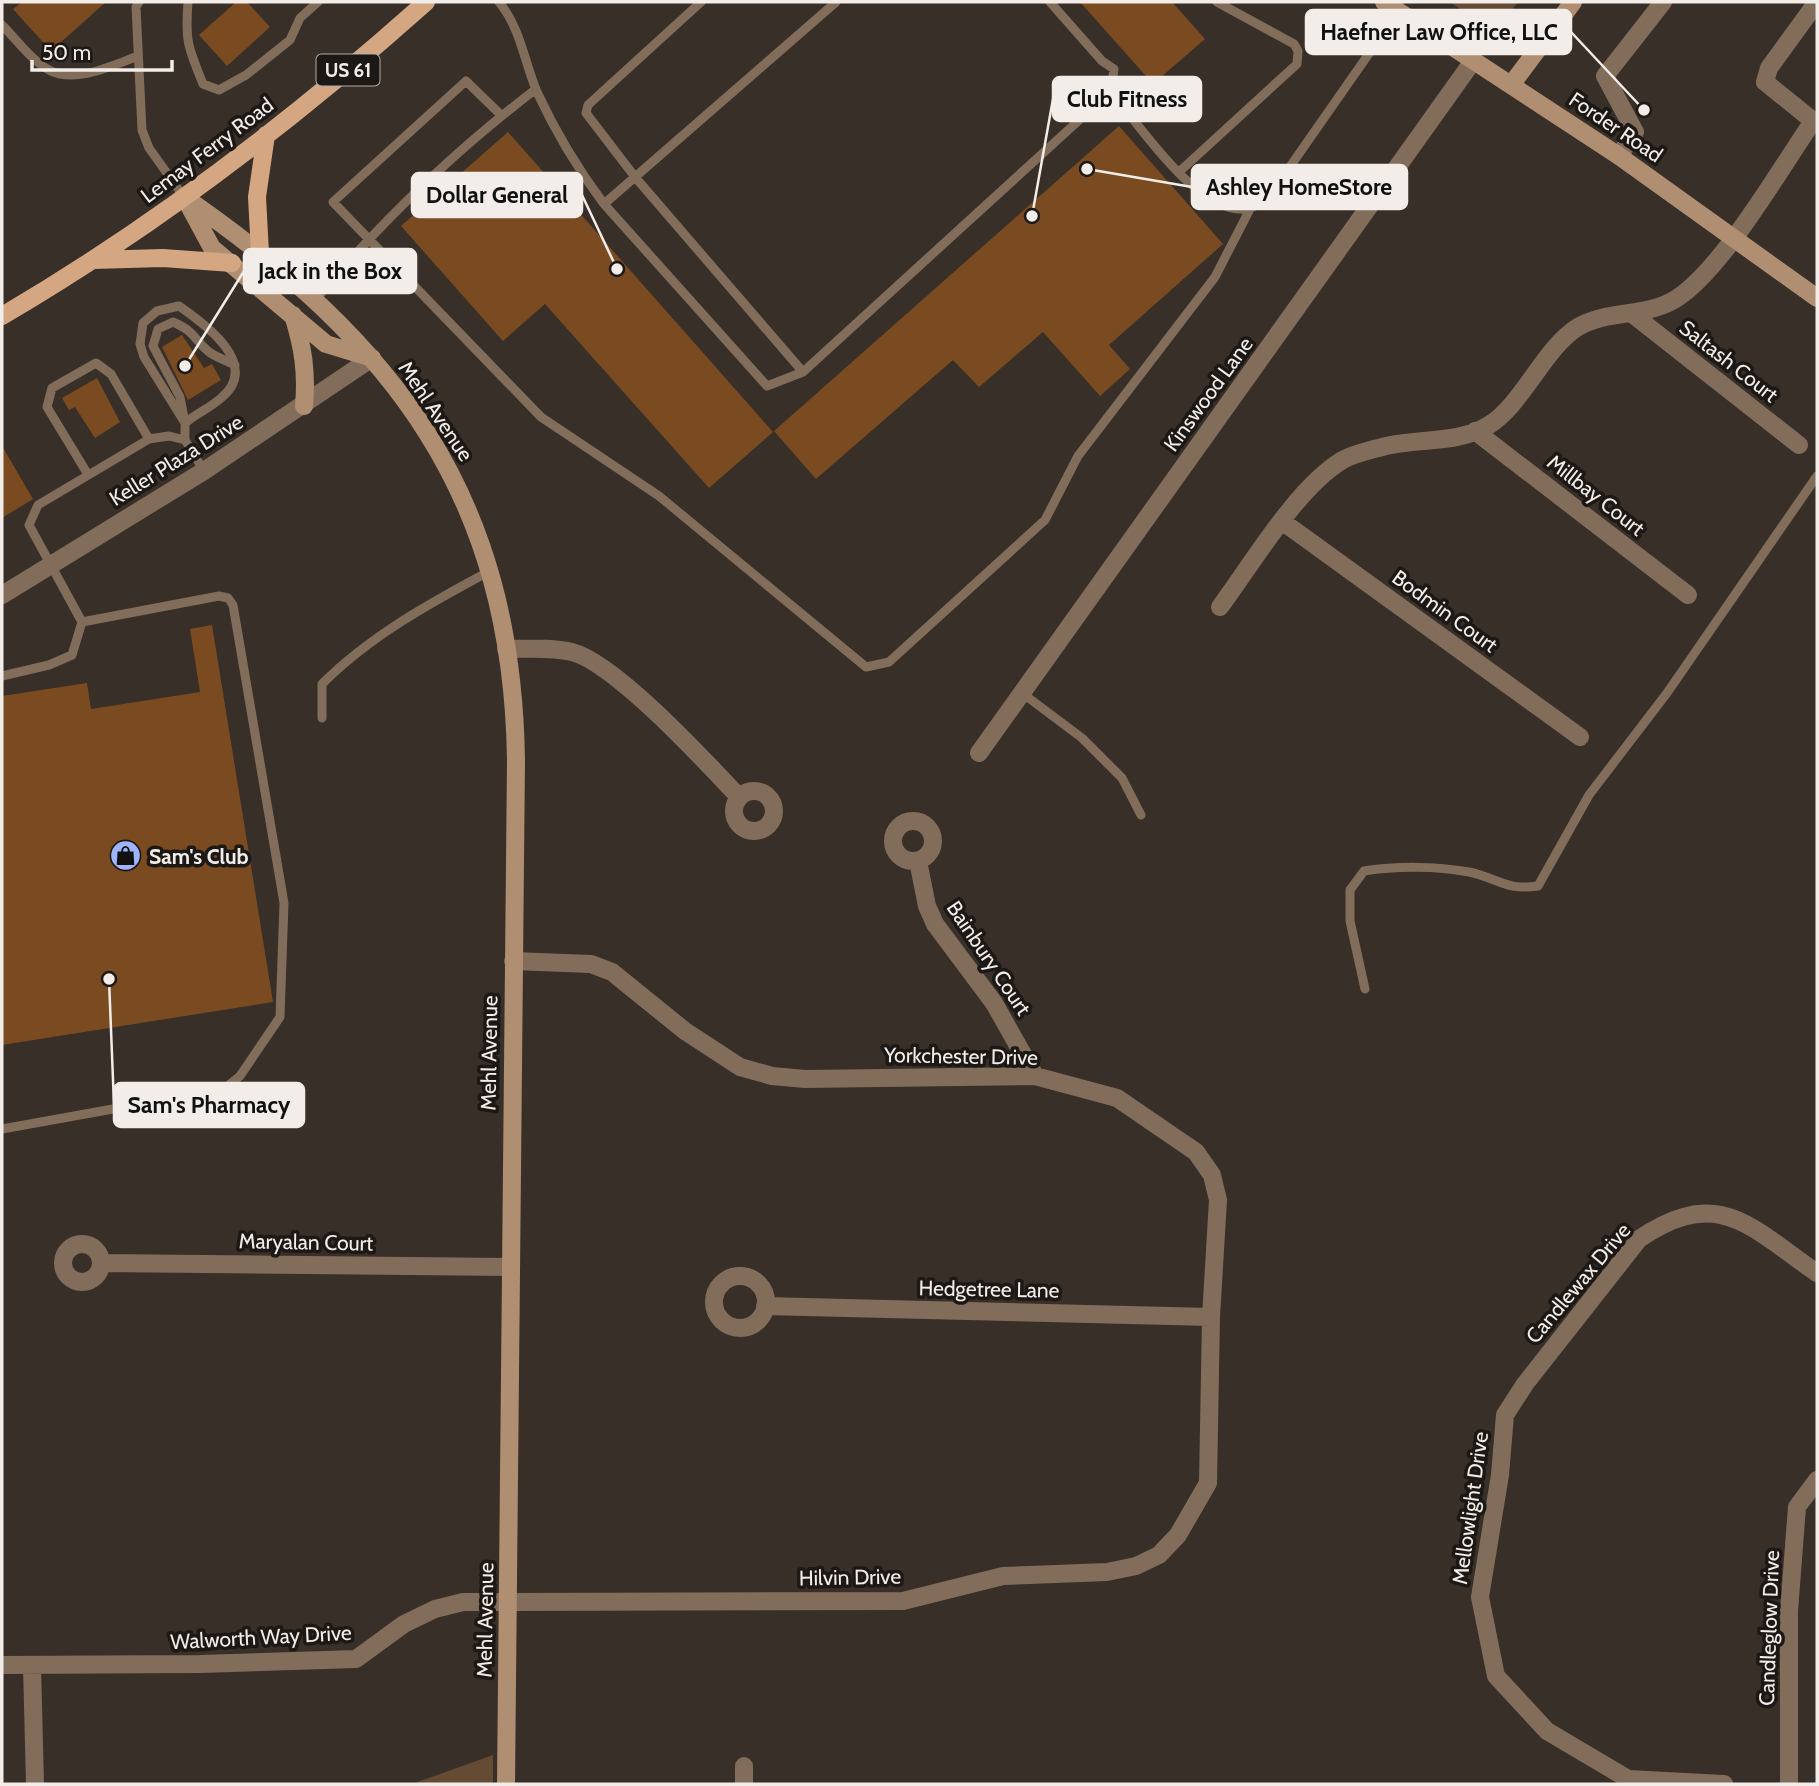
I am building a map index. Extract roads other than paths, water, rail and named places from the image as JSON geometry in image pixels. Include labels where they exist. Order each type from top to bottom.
[{"type":"main road","name":"Lemay Ferry Road","points":[[2,316],[93,260],[184,197],[322,93],[426,2]]},
{"type":"main road","points":[[260,253],[257,197],[266,135]]},
{"type":"main road","points":[[93,260],[163,258],[232,263]]},
{"type":"street","points":[[1511,85],[1573,2]]},
{"type":"street","points":[[1619,156],[1635,132],[1605,76],[1663,2]]},
{"type":"street","points":[[1220,607],[1303,495],[1342,461],[1389,445],[1458,438],[1491,424],[1578,327],[1608,316],[1651,310],[1673,301],[1693,287],[1733,237],[1815,123],[1765,82],[1769,68],[1817,2]]},
{"type":"street","name":"Forder Road","points":[[1391,7],[1619,156],[1817,298]]},
{"type":"street","name":"Kinswood Lane","points":[[979,753],[1473,61]]},
{"type":"street","name":"Mehl Avenue","points":[[184,197],[260,253],[316,299],[372,358],[437,447],[468,505],[491,570],[506,649],[515,726],[506,1784]]},
{"type":"street","name":"Mehl Avenue","points":[[184,197],[212,248],[326,344],[372,358]]},
{"type":"street","name":"Saltash Court","points":[[1631,313],[1799,445]]},
{"type":"street","points":[[293,315],[304,350],[307,379],[304,406]]},
{"type":"street","name":"Keller Plaza Drive","points":[[2,595],[204,471],[372,358]]},
{"type":"street","name":"Millbay Court","points":[[1475,431],[1688,595]]},
{"type":"street","name":"Bodmin Court","points":[[1283,522],[1580,737]]},
{"type":"street","points":[[506,649],[573,652],[602,669],[663,719],[739,797]]},
{"type":"street","name":"Bainbury Court","points":[[918,861],[927,906],[935,924],[994,1003],[1035,1076]]},
{"type":"street","name":"Yorkchester Drive","points":[[513,961],[591,964],[612,972],[685,1031],[740,1067],[772,1076],[805,1079],[1035,1076],[1117,1098],[1196,1152],[1212,1175],[1218,1200],[1211,1317],[1208,1483],[1178,1535]]},
{"type":"street","name":"Candlewax Drive","points":[[1505,1415],[1525,1384],[1639,1239],[1660,1225],[1683,1215],[1733,1216],[1817,1273]]},
{"type":"street","name":"Maryalan Court","points":[[101,1264],[510,1267]]},
{"type":"street","name":"Hedgetree Lane","points":[[765,1306],[1211,1317]]},
{"type":"street","name":"Mellowlight Drive","points":[[1505,1415],[1500,1475],[1480,1597],[1496,1676],[1547,1731],[1625,1782],[1724,1784]]},
{"type":"street","name":"Candleglow Drive","points":[[1789,1784],[1789,1611],[1797,1507],[1817,1480]]},
{"type":"street","name":"Hilvin Drive","points":[[509,1601],[903,1601],[1003,1576],[1107,1572],[1136,1566],[1159,1555],[1178,1535]]},
{"type":"street","name":"Walworth Way Drive","points":[[2,1665],[356,1659],[404,1624],[435,1609],[463,1602],[509,1601]]},
{"type":"street","points":[[32,1665],[35,1784]]},
{"type":"street","points":[[744,1766],[744,1784]]},
{"type":"lane","points":[[139,2],[136,7],[142,130],[149,148],[184,197]]},
{"type":"lane","points":[[188,2],[185,27],[189,48],[203,84],[219,90],[246,75],[290,40],[300,18],[315,4]]},
{"type":"lane","points":[[499,2],[526,51],[536,89],[570,159],[604,204],[767,386],[803,372],[1111,91],[1114,69],[1102,61],[1050,2]]},
{"type":"lane","points":[[701,2],[588,105],[586,113],[589,121],[635,177],[803,372]]},
{"type":"lane","points":[[604,204],[836,2]]},
{"type":"lane","points":[[1179,172],[1297,64],[1298,51],[1294,44],[1217,2]]},
{"type":"lane","points":[[501,115],[466,81],[333,202],[541,417],[659,496],[866,667],[889,662],[1045,520],[1079,456],[1215,277],[1250,209],[1273,191],[1391,7]]},
{"type":"lane","points":[[2,25],[44,66],[56,73],[96,71],[138,56]]},
{"type":"lane","points":[[316,299],[369,240],[483,129],[536,89]]},
{"type":"lane","points":[[1111,91],[1200,193],[1232,209],[1250,209]]},
{"type":"lane","points":[[179,306],[209,327],[230,352],[235,365],[231,386],[222,398],[200,410],[186,423],[144,357],[139,344],[143,323],[157,311],[179,306]]},
{"type":"lane","points":[[204,471],[185,440],[186,423],[180,397],[155,355],[153,346],[158,329],[173,322],[184,327],[198,337],[209,352],[235,365]]},
{"type":"lane","points":[[88,473],[47,407],[51,388],[96,363],[111,374],[149,439]]},
{"type":"lane","points":[[2,676],[49,665],[72,655],[82,622],[29,525],[38,505],[149,439],[169,436],[185,440]]},
{"type":"lane","points":[[1365,989],[1350,921],[1350,890],[1364,871],[1387,867],[1469,872],[1518,889],[1538,886],[1589,795],[1667,693],[1817,476]]},
{"type":"lane","points":[[322,718],[322,684],[340,666],[421,608],[491,570]]},
{"type":"lane","points":[[2,1129],[224,1089],[240,1076],[280,1017],[282,1007],[280,978],[284,903],[233,605],[228,597],[219,596],[82,622]]},
{"type":"lane","points":[[1022,693],[1082,738],[1122,778],[1141,815]]},
{"type":"place","name":"Haefner Law Office, LLC","points":[[1644,110]]},
{"type":"place","name":"Ashley HomeStore","points":[[1087,169]]},
{"type":"place","name":"Club Fitness","points":[[1032,216]]},
{"type":"place","name":"Dollar General","points":[[617,269]]},
{"type":"place","name":"Jack in the Box","points":[[185,366]]},
{"type":"place","name":"Sam's Club","points":[[126,856]]},
{"type":"place","name":"Sam's Pharmacy","points":[[109,979]]}]
